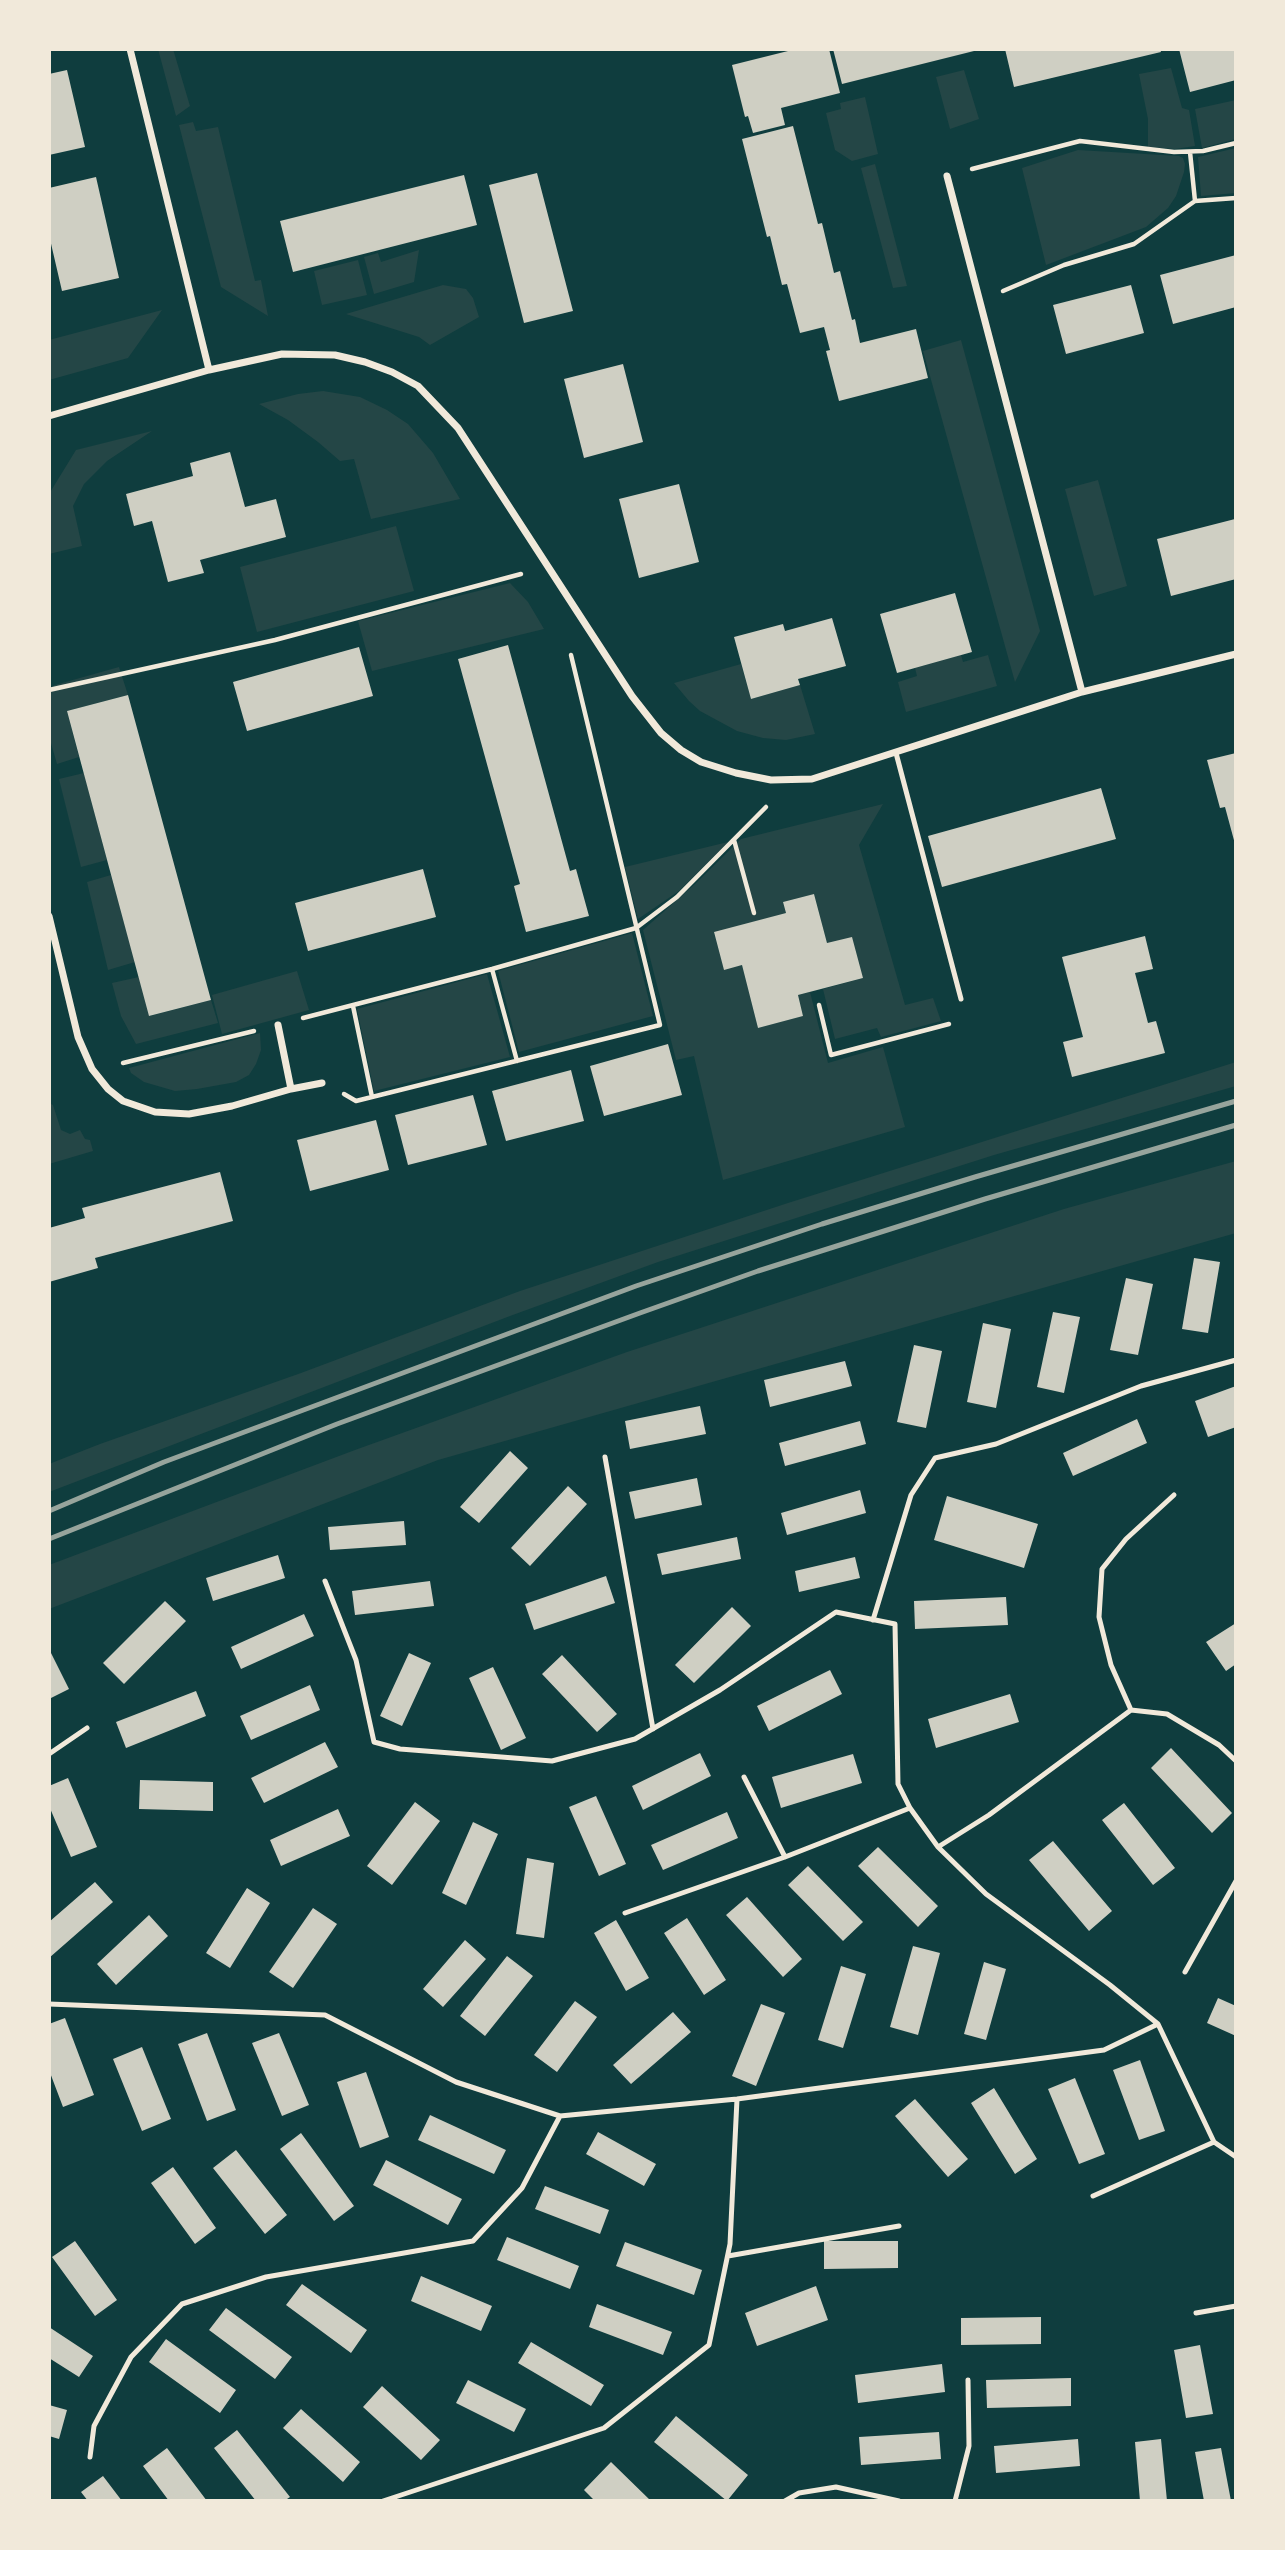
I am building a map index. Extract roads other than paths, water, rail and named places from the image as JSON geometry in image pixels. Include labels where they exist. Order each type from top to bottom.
[{"type":"street","points":[[130,49],[209,370]]},
{"type":"street","points":[[947,176],[1082,692]]},
{"type":"street","points":[[49,416],[209,370],[282,354],[335,355],[383,368],[418,386],[458,428],[632,696],[661,733],[701,762],[736,773],[771,780],[812,779],[1082,692],[1236,654]]},
{"type":"street","points":[[49,916],[78,1037],[92,1069],[123,1101],[155,1112],[189,1114],[232,1106],[291,1088],[322,1083]]},
{"type":"street","points":[[278,1024],[291,1088]]},
{"type":"lane","points":[[896,753],[961,999]]},
{"type":"lane","points":[[873,1620],[911,1495],[935,1458],[996,1444],[1141,1387],[1236,1360]]},
{"type":"lane","points":[[605,1457],[653,1728]]},
{"type":"lane","points":[[1131,1710],[1111,1665],[1099,1616],[1102,1569],[1126,1539],[1174,1495]]},
{"type":"lane","points":[[325,1581],[356,1660],[374,1742],[400,1749],[552,1760],[635,1739],[720,1690],[836,1612],[895,1624],[898,1784],[910,1808],[938,1847],[986,1894],[1110,1985],[1158,2024],[1214,2142],[1236,2157]]},
{"type":"lane","points":[[938,1847],[989,1815],[1131,1710],[1167,1714],[1219,1745],[1236,1762]]},
{"type":"lane","points":[[49,1754],[87,1728]]},
{"type":"lane","points":[[744,1777],[785,1857]]},
{"type":"lane","points":[[625,1913],[785,1857],[910,1808]]},
{"type":"lane","points":[[1185,1972],[1236,1881]]},
{"type":"lane","points":[[49,2004],[324,2015],[456,2082],[560,2116],[737,2099],[1104,2050],[1158,2024]]},
{"type":"lane","points":[[383,2501],[604,2428],[709,2345],[728,2256],[737,2099]]},
{"type":"lane","points":[[90,2457],[94,2426],[131,2357],[182,2304],[267,2277],[473,2241],[522,2188],[560,2116]]},
{"type":"lane","points":[[1093,2196],[1214,2142]]},
{"type":"lane","points":[[728,2256],[899,2226]]},
{"type":"lane","points":[[1196,2313],[1236,2306]]},
{"type":"lane","points":[[955,2501],[969,2445],[968,2380]]},
{"type":"lane","points":[[785,2501],[799,2493],[836,2487],[899,2501]]},
{"type":"railway","points":[[49,1511],[164,1462],[636,1286],[822,1224],[1236,1101]]},
{"type":"railway","points":[[49,1539],[337,1424],[758,1271],[985,1199],[1236,1125]]}]
